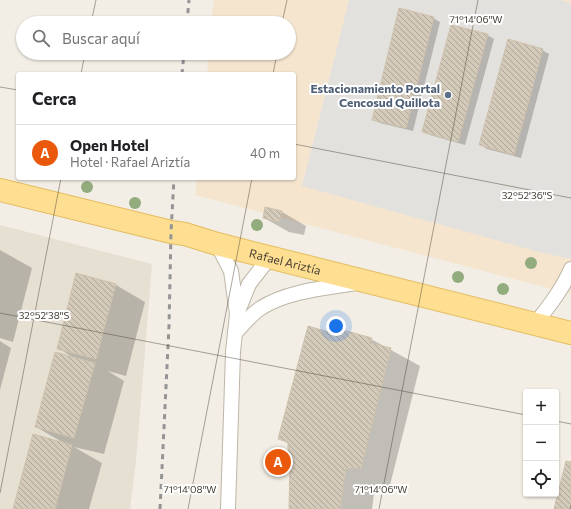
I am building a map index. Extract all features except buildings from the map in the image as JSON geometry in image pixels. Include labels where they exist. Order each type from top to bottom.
[{"type":"main road","name":"Rafael Ariztía","points":[[0,190],[170,232],[185,234],[217,244],[571,333]]},
{"type":"lane","points":[[217,244],[231,271],[237,314],[233,352],[228,509]]},
{"type":"lane","points":[[237,314],[249,284],[270,257]]},
{"type":"lane","points":[[535,324],[555,299],[571,269]]},
{"type":"lane","points":[[235,334],[260,308],[277,299],[292,294],[365,281]]},
{"type":"shaded area","name":"Estacionamiento Portal Cencosud Quillota","points":[[214,0],[571,0],[571,294],[195,195],[197,180],[296,180],[296,72],[207,72],[208,60],[296,60],[296,16],[212,16]]},
{"type":"shaded area","name":"Estacionamiento Portal Cencosud Quillota","points":[[349,0],[560,0],[571,3],[571,259],[539,252],[302,186]]},
{"type":"shaded area","points":[[0,225],[152,264],[136,461],[130,509],[0,509]]},
{"type":"railway","points":[[188,16],[189,0]]},
{"type":"railway","points":[[182,72],[183,60]]},
{"type":"railway","points":[[160,509],[169,326],[174,180]]},
{"type":"place","name":"Estacionamiento Portal Cencosud Quillota","points":[[448,95]]},
{"type":"place","name":"Open Hotel","points":[[278,462]]}]
